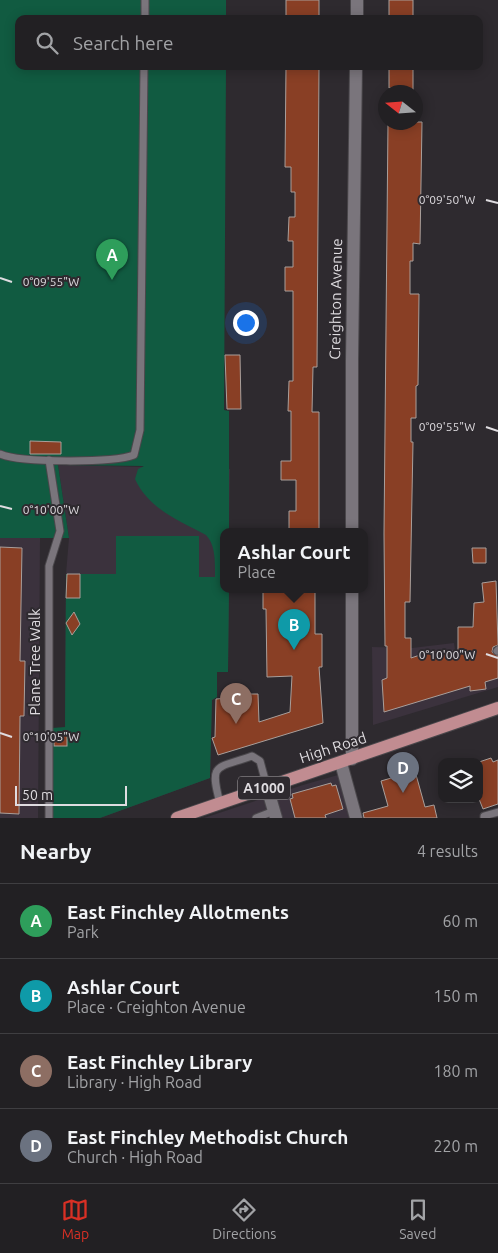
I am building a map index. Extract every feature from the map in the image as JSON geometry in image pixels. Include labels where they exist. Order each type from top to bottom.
[{"type":"main road","name":"High Road","points":[[177,818],[498,708]]},
{"type":"street","points":[[356,15],[357,0]]},
{"type":"street","name":"Creighton Avenue","points":[[352,528],[356,70]]},
{"type":"street","points":[[352,593],[347,761],[356,818]]},
{"type":"street","points":[[267,787],[275,815]]},
{"type":"lane","points":[[145,0],[145,15]]},
{"type":"lane","points":[[0,454],[50,460],[127,458],[134,455],[140,430],[144,70]]},
{"type":"lane","name":"Plane Tree Walk","points":[[49,818],[49,566],[60,538],[50,460]]},
{"type":"lane","points":[[220,803],[213,777],[215,771],[220,767],[252,756],[260,761],[267,787]]},
{"type":"lane","points":[[484,818],[484,816],[498,812]]},
{"type":"lane","points":[[256,818],[275,815]]},
{"type":"shaded area","points":[[58,465],[230,469],[229,528],[220,528],[220,593],[229,593],[228,672],[217,672],[217,697],[212,700],[210,778],[100,818],[53,818],[65,727],[66,574],[69,538]]},
{"type":"shaded area","points":[[0,538],[40,538],[38,818],[0,818]]},
{"type":"shaded area","points":[[454,643],[457,664],[498,645],[498,687],[373,725],[372,647],[412,648]]},
{"type":"shaded area","points":[[338,775],[349,818],[204,818],[303,785]]},
{"type":"green space","points":[[0,0],[226,0],[226,15],[15,15],[15,70],[226,70],[224,410],[229,411],[229,528],[220,528],[220,593],[229,593],[228,672],[217,672],[217,697],[212,700],[210,778],[100,818],[53,818],[52,728],[65,727],[66,574],[116,574],[116,536],[199,536],[199,577],[215,577],[212,544],[206,535],[165,513],[148,498],[135,479],[138,469],[144,466],[58,465],[69,538],[0,538]]},
{"type":"building","points":[[286,0],[319,0],[319,15],[286,15]]},
{"type":"building","points":[[389,0],[413,0],[413,15],[389,15]]},
{"type":"building","points":[[286,70],[319,70],[317,367],[313,367],[312,412],[319,412],[319,528],[289,528],[289,511],[296,511],[296,480],[281,480],[281,461],[291,461],[291,411],[288,411],[289,381],[293,381],[293,291],[285,291],[285,267],[293,267],[293,241],[288,241],[289,217],[295,217],[295,192],[291,192],[291,167],[285,167]]},
{"type":"building","points":[[389,70],[413,70],[413,85],[389,85]]},
{"type":"building","points":[[388,130],[422,130],[420,244],[413,243],[413,261],[410,261],[410,294],[419,294],[418,385],[416,386],[416,418],[411,418],[411,442],[413,442],[410,602],[405,602],[405,638],[411,638],[411,658],[429,652],[458,651],[458,627],[473,627],[474,603],[484,602],[482,583],[496,581],[498,645],[493,647],[492,652],[498,656],[498,678],[485,682],[486,689],[470,691],[470,686],[384,712],[382,680],[387,678],[387,646],[385,646],[384,534]]},
{"type":"building","points":[[225,355],[240,355],[241,409],[227,409]]},
{"type":"building","points":[[30,441],[61,442],[61,454],[30,454]]},
{"type":"building","points":[[0,547],[22,548],[20,661],[25,661],[24,716],[20,716],[19,814],[0,813]]},
{"type":"building","points":[[472,548],[486,548],[486,563],[473,563]]},
{"type":"building","points":[[67,574],[80,574],[80,598],[66,598]]},
{"type":"building","points":[[263,593],[315,593],[315,634],[322,634],[322,667],[319,667],[323,723],[218,755],[212,738],[215,737],[216,699],[228,698],[229,694],[258,694],[259,722],[290,712],[292,676],[267,677],[266,609],[263,609]]},
{"type":"building","points":[[74,612],[80,624],[72,635],[66,623]]},
{"type":"building","points":[[54,733],[67,733],[67,746],[54,746]]},
{"type":"building","points":[[491,758],[493,762],[498,760],[498,804],[483,809],[481,803],[483,803],[483,761]]},
{"type":"building","points":[[415,771],[425,807],[434,805],[437,818],[364,818],[363,813],[388,806],[381,781]]},
{"type":"building","points":[[331,783],[332,786],[336,785],[343,809],[325,815],[326,818],[295,818],[290,799],[293,798],[292,794]]},
{"type":"place","name":"East Finchley Allotments","points":[[112,280]]},
{"type":"place","name":"Ashlar Court","points":[[294,650]]},
{"type":"place","name":"East Finchley Library","points":[[236,724]]},
{"type":"place","name":"East Finchley Methodist Church","points":[[403,793]]}]
